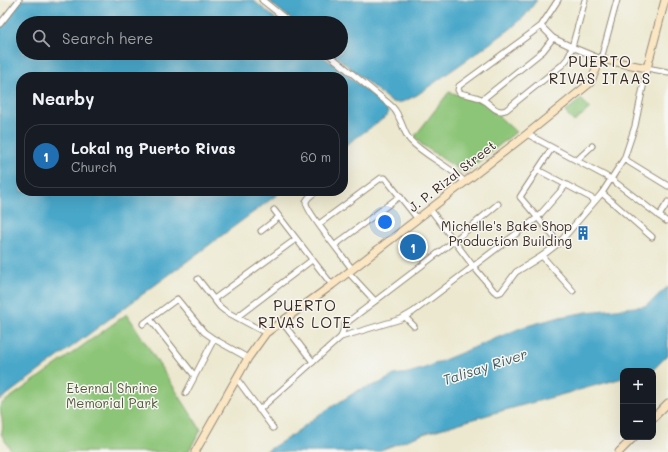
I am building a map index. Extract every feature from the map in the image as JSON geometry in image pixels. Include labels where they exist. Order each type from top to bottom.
[{"type":"street","points":[[0,24],[19,0]]},
{"type":"street","points":[[262,0],[282,16]]},
{"type":"street","points":[[558,0],[541,26],[459,86],[458,90],[460,93],[483,99],[497,111],[502,112],[506,110],[562,65],[568,58],[585,0]]},
{"type":"street","points":[[601,59],[617,0]]},
{"type":"street","points":[[430,209],[494,291],[500,292],[516,272],[542,256],[559,243],[602,192],[624,158],[635,126],[647,68],[665,0]]},
{"type":"street","points":[[541,26],[553,38],[601,59],[668,72]]},
{"type":"street","points":[[483,99],[543,52],[553,38]]},
{"type":"street","name":"J. P. Rizal Street","points":[[195,452],[236,378],[266,333],[332,285],[527,134],[590,83],[601,59]]},
{"type":"street","points":[[336,60],[392,106],[406,135],[411,140],[457,174],[465,182]]},
{"type":"street","points":[[527,134],[611,179],[666,221]]},
{"type":"street","points":[[577,160],[592,146]]},
{"type":"street","points":[[552,148],[520,197],[559,243]]},
{"type":"street","points":[[624,158],[668,186]]},
{"type":"street","points":[[538,170],[595,200]]},
{"type":"street","points":[[319,224],[381,178],[385,178],[417,218]]},
{"type":"street","points":[[260,410],[342,337],[405,317],[537,218],[566,185]]},
{"type":"street","points":[[602,192],[652,237]]},
{"type":"street","points":[[310,196],[306,201],[307,206],[350,271],[375,301]]},
{"type":"street","points":[[334,245],[400,196]]},
{"type":"street","points":[[659,216],[668,202]]},
{"type":"street","points":[[342,337],[345,324],[454,241],[498,204]]},
{"type":"street","points":[[274,210],[332,285]]},
{"type":"street","points":[[261,231],[279,217]]},
{"type":"street","points":[[214,299],[296,238]]},
{"type":"street","points":[[542,256],[573,291]]},
{"type":"street","points":[[237,317],[312,260]]},
{"type":"street","points":[[198,279],[225,312],[266,333]]},
{"type":"street","points":[[143,324],[176,299],[204,332],[248,358]]},
{"type":"street","points":[[405,317],[414,326]]},
{"type":"street","points":[[150,319],[194,375]]},
{"type":"street","points":[[282,322],[313,362]]},
{"type":"street","points":[[186,392],[214,339]]},
{"type":"street","points":[[236,378],[273,428]]},
{"type":"street","points":[[656,415],[668,403]]},
{"type":"street","points":[[619,452],[631,440]]},
{"type":"green space","points":[[449,92],[483,102],[516,132],[464,173],[421,144],[415,136]]},
{"type":"green space","points":[[581,99],[590,108],[574,122],[565,112]]},
{"type":"green space","name":"Eternal Shrine Memorial Park","points":[[127,314],[201,430],[188,452],[12,452],[1,434],[2,423],[0,405]]},
{"type":"water","points":[[20,0],[253,0],[272,16],[16,16],[16,60],[328,60],[343,72],[16,72],[16,196],[275,196],[0,400],[0,26]]},
{"type":"water","points":[[267,0],[537,0],[524,17],[509,30],[417,95],[397,103],[390,101],[340,60],[348,60],[348,16],[287,16]]},
{"type":"water","points":[[348,76],[380,101],[387,109],[387,116],[348,143]]},
{"type":"water","name":"Talisay River","points":[[668,287],[668,355],[655,368],[620,368],[620,379],[423,434],[376,452],[265,452],[291,436],[320,414],[359,390],[380,383],[394,375],[425,368],[523,327],[560,317],[587,312],[645,306]]},
{"type":"place","name":"Michelle's Bake Shop Production Building","points":[[583,233]]},
{"type":"place","name":"Lokal ng Puerto Rivas","points":[[413,247]]},
{"type":"district","name":"PUERTO RIVAS ITAAS","points":[[600,70]]},
{"type":"district","name":"PUERTO RIVAS LOTE","points":[[305,314]]}]
